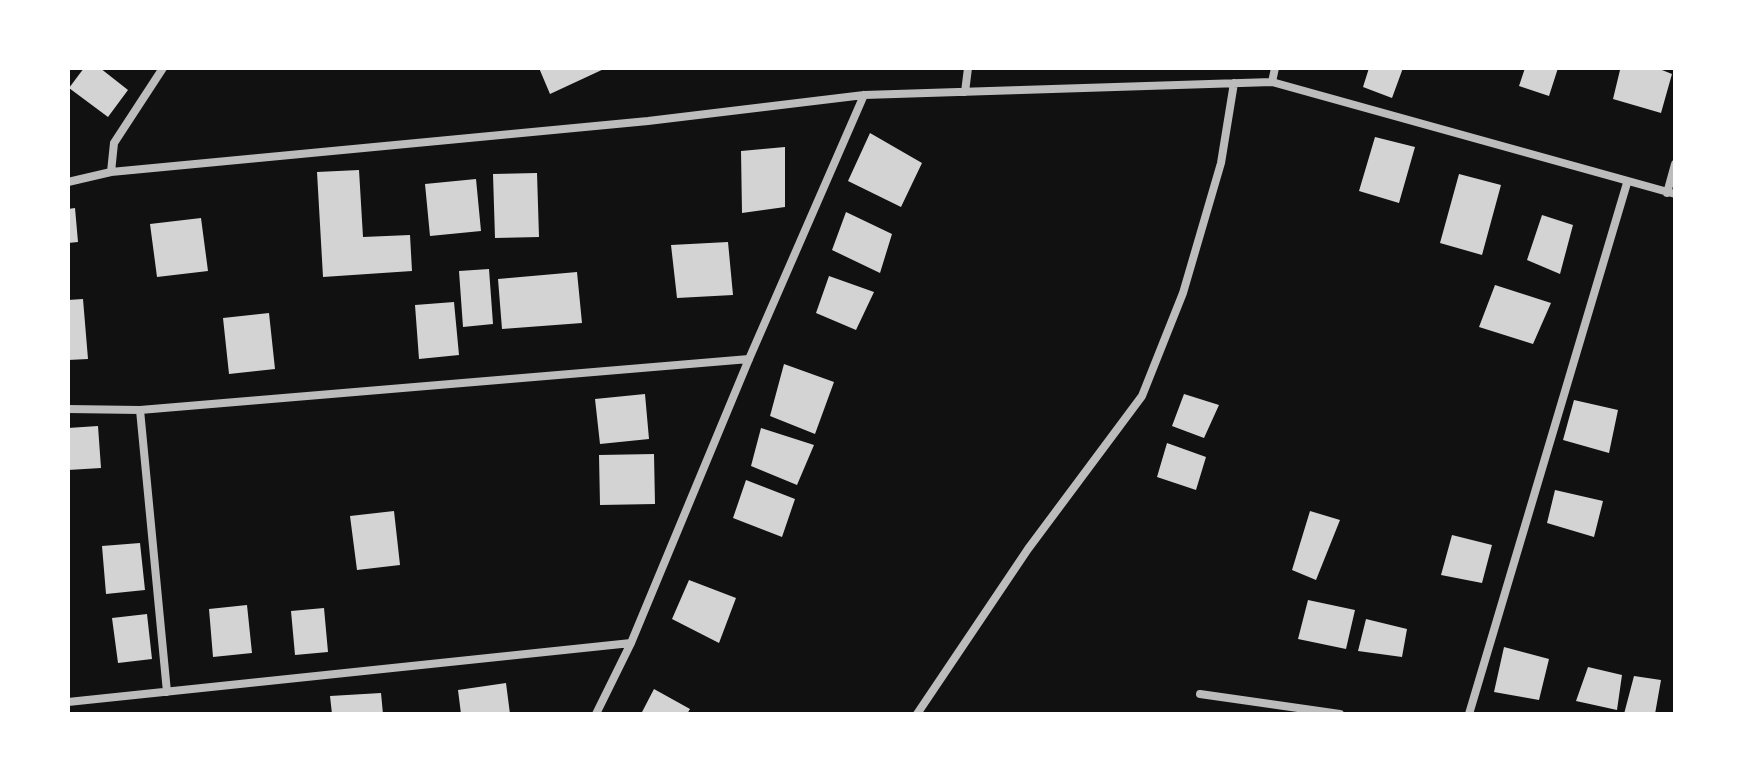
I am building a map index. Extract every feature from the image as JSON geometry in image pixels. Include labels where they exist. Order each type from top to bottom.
[{"type":"street","points":[[111,172],[114,143],[163,68]]},
{"type":"street","points":[[965,92],[968,68]]},
{"type":"street","points":[[1272,82],[1275,68]]},
{"type":"street","points":[[68,182],[111,172],[648,121],[864,95],[1272,82],[1671,193],[1675,164]]},
{"type":"street","points":[[917,714],[1028,549],[1142,396],[1183,293],[1221,163],[1234,83]]},
{"type":"street","points":[[596,714],[631,643],[749,359],[864,95]]},
{"type":"street","points":[[1469,714],[1627,183]]},
{"type":"street","points":[[68,409],[140,410],[749,359]]},
{"type":"street","points":[[140,410],[167,692]]},
{"type":"street","points":[[68,702],[631,643]]},
{"type":"street","points":[[1200,694],[1340,714]]},
{"type":"building","points":[[84,68],[100,68],[128,90],[108,117],[69,88]]},
{"type":"building","points":[[539,68],[606,68],[550,94]]},
{"type":"building","points":[[1369,68],[1403,68],[1392,98],[1363,87]]},
{"type":"building","points":[[1525,68],[1558,68],[1549,96],[1519,86]]},
{"type":"building","points":[[1657,68],[1672,74],[1661,113],[1613,99],[1620,70]]},
{"type":"building","points":[[870,133],[922,163],[901,207],[848,181]]},
{"type":"building","points":[[1375,137],[1415,147],[1399,203],[1359,191]]},
{"type":"building","points":[[785,147],[785,207],[742,213],[741,151]]},
{"type":"building","points":[[359,170],[363,237],[410,235],[412,271],[323,277],[317,172]]},
{"type":"building","points":[[537,173],[539,237],[495,238],[493,174]]},
{"type":"building","points":[[1459,174],[1501,185],[1482,255],[1440,243]]},
{"type":"building","points":[[476,179],[481,231],[430,236],[425,184]]},
{"type":"building","points":[[75,208],[78,242],[68,243],[68,209]]},
{"type":"building","points":[[846,212],[892,234],[880,273],[832,250]]},
{"type":"building","points":[[1542,215],[1573,225],[1560,274],[1527,260]]},
{"type":"building","points":[[201,218],[208,271],[157,277],[150,224]]},
{"type":"building","points":[[728,242],[733,295],[677,298],[671,245]]},
{"type":"building","points":[[489,269],[493,324],[463,327],[459,271]]},
{"type":"building","points":[[577,272],[582,323],[502,329],[498,279]]},
{"type":"building","points":[[829,276],[874,292],[856,330],[816,313]]},
{"type":"building","points":[[1495,285],[1551,303],[1533,344],[1479,327]]},
{"type":"building","points":[[83,299],[88,359],[68,360],[68,300]]},
{"type":"building","points":[[454,302],[459,355],[419,359],[415,305]]},
{"type":"building","points":[[269,313],[275,369],[229,374],[223,318]]},
{"type":"building","points":[[784,364],[834,382],[815,434],[770,416]]},
{"type":"building","points":[[645,394],[649,439],[600,444],[595,399]]},
{"type":"building","points":[[1184,394],[1219,405],[1204,438],[1172,426]]},
{"type":"building","points":[[1574,400],[1618,410],[1609,453],[1563,440]]},
{"type":"building","points":[[98,426],[101,468],[68,470],[68,428]]},
{"type":"building","points":[[761,428],[814,445],[797,485],[751,466]]},
{"type":"building","points":[[1167,443],[1206,457],[1196,490],[1157,477]]},
{"type":"building","points":[[654,454],[655,504],[600,505],[599,455]]},
{"type":"building","points":[[746,480],[795,499],[782,537],[733,518]]},
{"type":"building","points":[[1555,490],[1603,501],[1594,537],[1547,523]]},
{"type":"building","points":[[394,511],[400,565],[357,570],[350,516]]},
{"type":"building","points":[[1310,511],[1340,520],[1316,580],[1292,570]]},
{"type":"building","points":[[1452,535],[1492,545],[1482,583],[1441,575]]},
{"type":"building","points":[[140,543],[145,590],[106,594],[102,546]]},
{"type":"building","points":[[689,580],[736,598],[719,643],[672,619]]},
{"type":"building","points":[[1308,600],[1355,610],[1346,649],[1298,639]]},
{"type":"building","points":[[247,605],[252,653],[213,657],[209,609]]},
{"type":"building","points":[[324,608],[328,652],[295,655],[291,611]]},
{"type":"building","points":[[147,614],[152,659],[118,663],[112,618]]},
{"type":"building","points":[[1366,619],[1407,629],[1402,657],[1358,651]]},
{"type":"building","points":[[1504,647],[1549,659],[1539,700],[1494,692]]},
{"type":"building","points":[[1588,667],[1622,675],[1617,710],[1576,701]]},
{"type":"building","points":[[1634,676],[1661,680],[1655,714],[1624,714]]},
{"type":"building","points":[[506,683],[510,714],[461,714],[458,690]]},
{"type":"building","points":[[654,689],[690,709],[687,714],[641,714]]},
{"type":"building","points":[[381,693],[383,714],[332,714],[330,696]]}]
